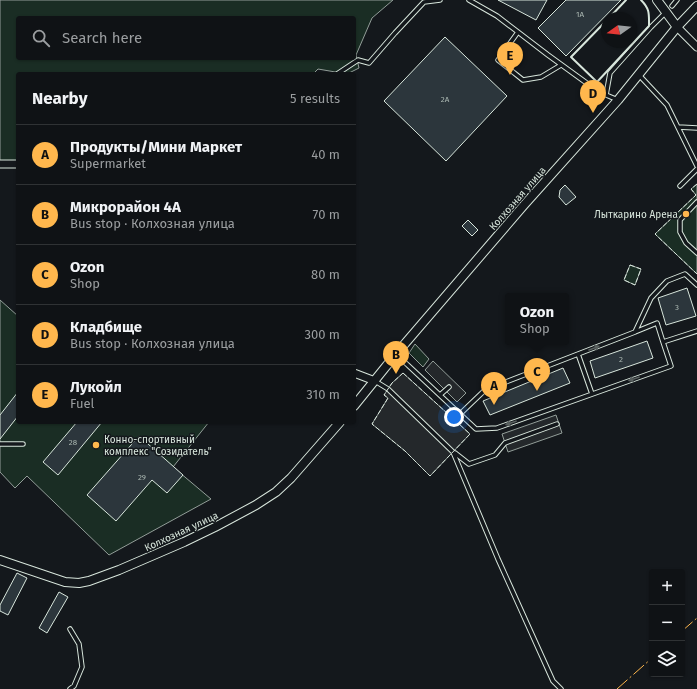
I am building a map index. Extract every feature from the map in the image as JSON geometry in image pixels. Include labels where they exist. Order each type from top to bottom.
[{"type":"street","points":[[656,0],[669,9],[677,27],[697,47]]},
{"type":"street","name":"Колхозная улица","points":[[356,404],[396,354],[524,205],[618,100],[677,27],[697,6]]},
{"type":"street","points":[[0,164],[16,164]]},
{"type":"street","points":[[356,374],[375,381]]},
{"type":"street","name":"Колхозная улица","points":[[0,560],[72,583],[89,581],[119,570],[184,542],[268,498],[284,486],[338,424]]},
{"type":"lane","points":[[340,72],[358,60],[369,63],[424,2],[440,0]]},
{"type":"lane","points":[[469,0],[497,16],[599,92],[618,100]]},
{"type":"lane","points":[[606,95],[610,73],[619,61],[646,31],[678,0]]},
{"type":"lane","points":[[518,32],[498,60],[523,80],[541,77],[561,65]]},
{"type":"lane","points":[[604,74],[608,79]]},
{"type":"lane","points":[[638,75],[667,105],[697,168],[680,186]]},
{"type":"lane","points":[[678,127],[697,128]]},
{"type":"lane","points":[[697,202],[680,220],[680,232],[686,243],[697,253]]},
{"type":"lane","points":[[635,332],[651,298],[668,280],[685,274],[697,284]]},
{"type":"lane","points":[[396,354],[440,395],[460,414],[476,429],[497,428],[671,366],[657,323],[485,390],[460,414]]},
{"type":"lane","points":[[663,342],[697,331]]},
{"type":"lane","points":[[578,354],[592,394]]},
{"type":"lane","points":[[375,381],[388,389],[453,452],[469,464],[495,455],[505,443],[557,424]]},
{"type":"lane","points":[[440,395],[449,387]]},
{"type":"lane","points":[[0,444],[23,444]]},
{"type":"lane","points":[[453,452],[498,559],[553,681],[561,689]]},
{"type":"lane","points":[[70,628],[79,644],[82,667],[74,686],[70,689]]},
{"type":"green space","points":[[0,0],[393,0],[372,18],[356,55],[359,68],[351,72],[335,72],[318,69],[315,72],[16,72],[16,162],[0,162]]},
{"type":"green space","name":"Лыткарино Арена","points":[[697,184],[697,274],[655,234],[696,195],[691,189]]},
{"type":"green space","points":[[630,265],[641,269],[635,285],[624,280]]},
{"type":"green space","name":"Конно-спортивный комплекс \"Созидатель\"","points":[[0,300],[16,314],[16,424],[207,424],[173,467],[211,499],[109,555],[27,476],[15,488],[0,472]]},
{"type":"green space","points":[[415,344],[429,359],[423,367],[409,353]]},
{"type":"shaded area","points":[[433,361],[466,393],[457,402],[425,370]]},
{"type":"shaded area","points":[[403,373],[470,434],[430,476],[405,451],[372,424],[388,398],[384,395],[392,383]]},
{"type":"shaded area","points":[[556,415],[562,433],[508,452],[502,434]]},
{"type":"building","points":[[498,0],[547,0],[536,20]]},
{"type":"building","points":[[566,0],[621,0],[609,12],[601,12],[601,20],[566,56],[538,28]]},
{"type":"building","points":[[445,37],[507,96],[446,161],[384,101]]},
{"type":"building","points":[[565,185],[576,197],[566,205],[559,197],[560,190]]},
{"type":"building","points":[[468,220],[478,230],[472,236],[462,226]]},
{"type":"building","points":[[687,288],[696,316],[666,325],[658,298]]},
{"type":"building","points":[[647,341],[653,358],[595,378],[590,361]]},
{"type":"building","points":[[563,368],[570,383],[490,415],[483,401]]},
{"type":"building","points":[[16,395],[16,419],[0,439],[0,415]]},
{"type":"building","points":[[75,424],[100,424],[58,475],[43,462]]},
{"type":"building","points":[[139,436],[183,475],[167,493],[152,480],[116,521],[87,495]]},
{"type":"building","points":[[17,573],[27,578],[8,615],[0,611],[0,605]]},
{"type":"building","points":[[59,592],[68,597],[47,633],[39,628]]},
{"type":"fence","points":[[697,184],[691,189],[696,195],[655,234],[697,274]]},
{"type":"fence","points":[[630,265],[641,269],[635,285],[624,280],[630,265]]},
{"type":"fence","points":[[403,373],[470,434],[430,476],[405,451],[372,424],[388,398],[384,395],[392,383],[403,373]]},
{"type":"wall","points":[[615,12],[626,0]]},
{"type":"wall","points":[[637,39],[649,26],[648,12],[646,6],[641,0]]},
{"type":"wall","points":[[601,26],[571,57],[597,82],[629,48]]},
{"type":"power","points":[[685,628],[697,618]]},
{"type":"power","points":[[617,689],[649,661]]},
{"type":"place","name":"Лукойл","points":[[510,75]]},
{"type":"place","name":"Кладбище","points":[[593,113]]},
{"type":"place","name":"Лыткарино Арена","points":[[686,214]]},
{"type":"place","name":"Микрорайон 4А","points":[[396,374]]},
{"type":"place","name":"Ozon","points":[[537,391]]},
{"type":"place","name":"Продукты/Мини Маркет","points":[[494,405]]},
{"type":"place","name":"Конно-спортивный комплекс \"Созидатель\"","points":[[96,445]]}]
